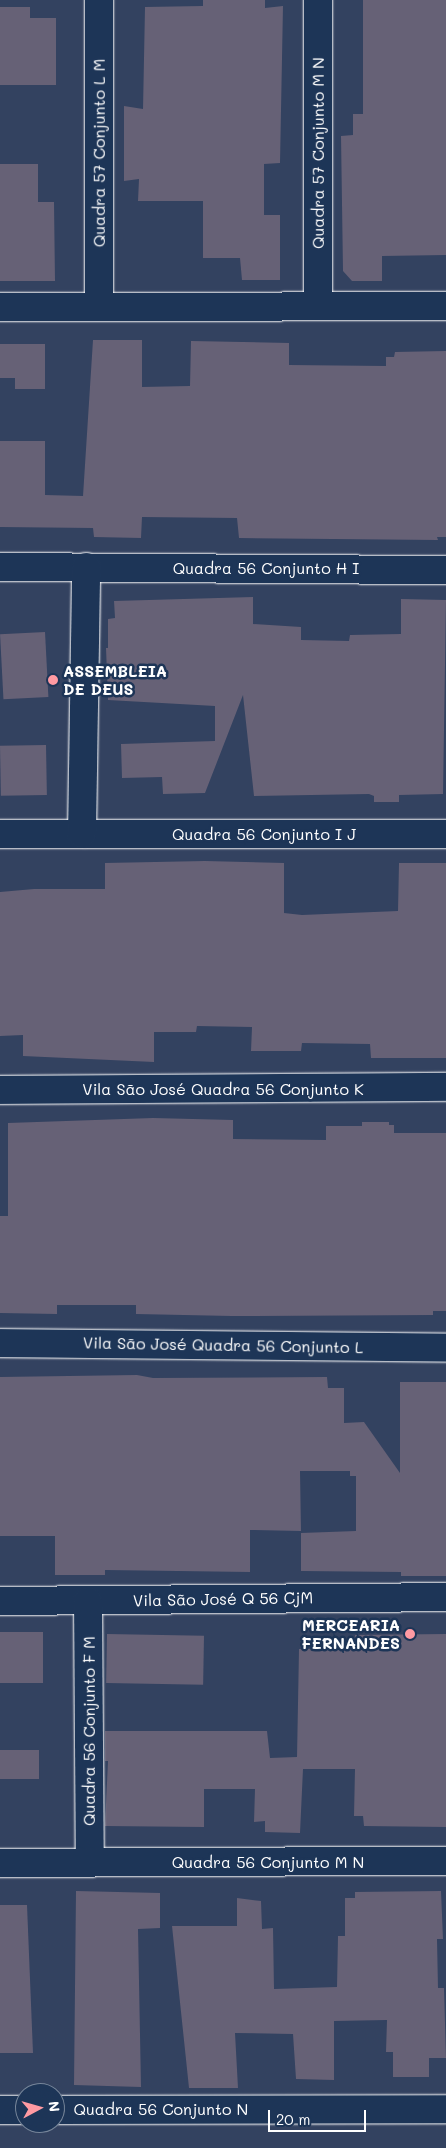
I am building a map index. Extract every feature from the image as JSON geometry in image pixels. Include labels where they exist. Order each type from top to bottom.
[{"type":"street","name":"Quadra 57 Conjunto L M","points":[[99,0],[100,306]]},
{"type":"street","name":"Quadra 57 Conjunto M N","points":[[318,0],[318,306]]},
{"type":"street","points":[[0,307],[446,306]]},
{"type":"street","name":"Quadra 56 Conjunto H I","points":[[0,567],[446,570]]},
{"type":"street","points":[[82,834],[86,567]]},
{"type":"street","name":"Quadra 56 Conjunto I J","points":[[0,834],[446,834]]},
{"type":"street","name":"Vila São José Quadra 56 Conjunto K","points":[[0,1090],[446,1087]]},
{"type":"street","name":"Vila São José Quadra 56 Conjunto L","points":[[0,1342],[446,1348]]},
{"type":"street","name":"Vila São José Q 56 CjM","points":[[0,1601],[446,1597]]},
{"type":"street","name":"Quadra 56 Conjunto F M","points":[[88,1601],[90,1862]]},
{"type":"street","name":"Quadra 56 Conjunto M N","points":[[0,1862],[446,1861]]},
{"type":"street","name":"Quadra 56 Conjunto N","points":[[65,2110],[446,2109]]},
{"type":"street","points":[[0,2110],[15,2110]]},
{"type":"building","points":[[203,0],[265,0],[265,8],[283,6],[280,163],[264,164],[264,215],[280,215],[280,280],[242,280],[240,258],[203,258],[203,201],[138,201],[139,179],[124,181],[124,106],[143,109],[145,7],[203,6]]},
{"type":"building","points":[[363,0],[446,0],[446,255],[382,256],[382,281],[352,281],[343,271],[341,136],[353,135],[353,114],[363,114]]},
{"type":"building","points":[[0,7],[30,7],[30,18],[56,18],[56,85],[0,85]]},
{"type":"building","points":[[0,164],[38,164],[38,202],[54,202],[55,281],[0,281]]},
{"type":"building","points":[[93,340],[142,340],[142,387],[190,386],[191,341],[289,343],[289,365],[386,366],[386,357],[394,357],[395,352],[446,351],[446,537],[437,537],[438,540],[239,538],[237,518],[142,517],[141,538],[94,537],[93,528],[0,527],[0,441],[45,441],[45,495],[83,496]]},
{"type":"building","points":[[0,344],[45,344],[45,389],[15,389],[15,378],[0,378]]},
{"type":"building","points":[[253,597],[253,624],[301,627],[301,640],[349,641],[350,635],[401,634],[401,599],[446,600],[443,794],[399,795],[399,802],[374,802],[374,796],[369,794],[254,796],[243,695],[205,793],[163,794],[162,777],[122,778],[121,744],[215,741],[215,706],[108,700],[106,648],[108,648],[108,619],[115,618],[114,601]]},
{"type":"building","points":[[45,632],[48,697],[3,699],[0,634]]},
{"type":"building","points":[[46,745],[47,795],[1,796],[0,746]]},
{"type":"building","points":[[205,861],[284,863],[284,913],[302,915],[398,911],[399,863],[446,863],[446,1058],[371,1058],[370,1044],[302,1043],[301,1051],[251,1051],[252,1027],[197,1026],[196,1032],[154,1032],[154,1062],[23,1056],[23,1035],[0,1036],[0,892],[34,889],[105,889],[105,863]]},
{"type":"building","points":[[153,1118],[233,1120],[233,1139],[326,1140],[326,1126],[362,1126],[362,1122],[389,1122],[389,1125],[394,1125],[394,1133],[446,1133],[446,1311],[433,1311],[433,1315],[232,1316],[136,1314],[136,1305],[57,1305],[57,1314],[0,1313],[0,1216],[8,1216],[8,1123]]},
{"type":"building","points":[[137,1375],[153,1378],[327,1377],[328,1388],[344,1388],[344,1423],[364,1422],[400,1473],[400,1382],[446,1382],[446,1576],[401,1576],[401,1572],[301,1571],[301,1533],[356,1531],[356,1476],[350,1476],[350,1471],[300,1471],[301,1531],[250,1530],[250,1572],[105,1570],[105,1575],[55,1575],[55,1536],[0,1536],[0,1377]]},
{"type":"building","points":[[0,1632],[43,1632],[43,1683],[0,1683]]},
{"type":"building","points":[[107,1634],[204,1636],[203,1685],[106,1683]]},
{"type":"building","points":[[446,1634],[446,1827],[364,1826],[363,1816],[354,1816],[355,1769],[303,1769],[300,1833],[265,1832],[265,1821],[254,1822],[255,1789],[204,1789],[204,1827],[105,1826],[108,1761],[105,1761],[105,1731],[267,1731],[270,1758],[297,1757],[299,1649],[354,1649],[355,1635]]},
{"type":"building","points":[[0,1750],[39,1750],[39,1779],[0,1779]]},
{"type":"building","points":[[76,1891],[160,1893],[160,1928],[138,1929],[141,2087],[74,2085]]},
{"type":"building","points":[[441,1891],[443,1939],[437,1939],[438,1988],[444,1988],[446,2058],[429,2058],[429,2077],[393,2077],[393,2052],[386,2052],[387,2020],[334,2021],[334,2080],[296,2079],[293,2034],[235,2033],[238,2088],[189,2088],[172,1926],[237,1926],[237,1898],[261,1901],[262,1929],[273,1928],[274,1989],[337,1987],[338,1936],[345,1936],[345,1898],[355,1898],[355,1892]]},
{"type":"building","points":[[0,1905],[27,1905],[33,2053],[0,2053]]},
{"type":"place","name":"ASSEMBLEIA DE DEUS","points":[[53,680]]},
{"type":"place","name":"MERCEARIA FERNANDES","points":[[410,1634]]}]
